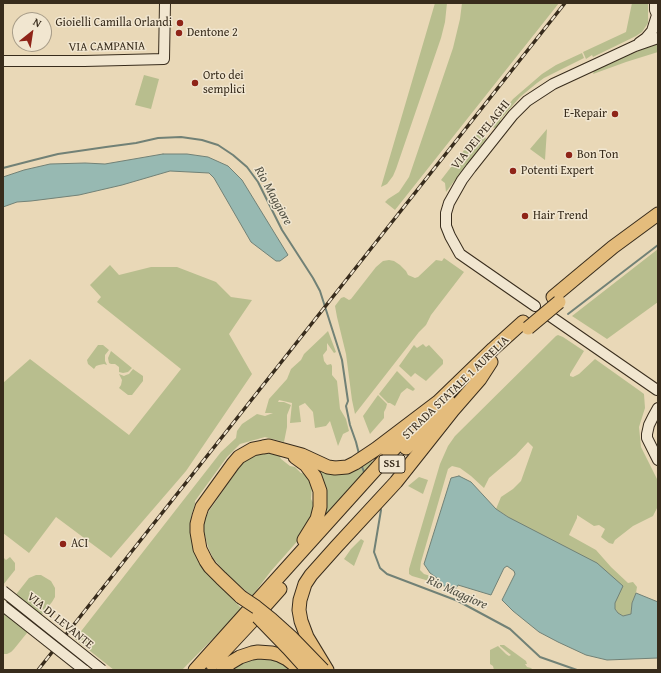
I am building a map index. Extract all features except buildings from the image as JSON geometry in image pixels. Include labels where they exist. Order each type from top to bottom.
[{"type":"highway","name":"STRADA STATALE 1 AURELIA","points":[[526,325],[410,444],[261,604],[269,589],[399,443],[438,402],[488,354],[526,325],[613,248],[658,214]]},
{"type":"highway","name":"STRADA STATALE 1 AURELIA","points":[[556,299],[658,223]]},
{"type":"highway","points":[[327,670],[307,637],[301,621],[299,610],[301,595],[304,587],[316,569],[396,482],[453,410],[480,379],[491,362]]},
{"type":"highway","points":[[308,670],[262,622],[241,597],[210,567],[203,555],[198,538],[197,524],[202,508],[212,492],[239,457],[253,449],[262,446],[269,446],[302,455],[328,467],[338,468],[350,466],[376,449],[438,402]]},
{"type":"highway","points":[[269,589],[312,528],[317,519],[320,507],[320,490],[315,477],[306,465],[285,450]]},
{"type":"highway","points":[[241,597],[271,619],[323,670]]},
{"type":"highway","points":[[195,670],[250,616],[207,670]]},
{"type":"highway","points":[[223,670],[230,663],[240,657],[258,652],[272,653],[283,657],[301,670]]},
{"type":"street","name":"VIA CAMPANIA","points":[[3,61],[164,59],[165,3]]},
{"type":"street","points":[[656,3],[658,16]]},
{"type":"street","name":"VIA DEI PELAGHI","points":[[635,46],[646,38],[652,31],[658,16]]},
{"type":"street","name":"VIA DEI PELAGHI","points":[[535,306],[460,254],[450,236],[446,222],[447,208],[452,197],[462,180],[513,115],[527,101],[553,84],[635,46],[658,38]]},
{"type":"street","points":[[550,316],[658,390],[654,398],[658,407],[649,425],[647,434],[647,438],[658,460]]},
{"type":"street","name":"VIA DI LEVANTE","points":[[3,591],[102,670]]},
{"type":"street","name":"VIA DI LEVANTE","points":[[3,606],[84,670]]},
{"type":"green space","points":[[435,3],[447,3],[445,22],[441,38],[396,169],[387,184],[381,187]]},
{"type":"green space","points":[[462,3],[559,3],[395,210],[385,202],[399,192],[409,177],[453,48]]},
{"type":"green space","points":[[632,3],[648,3],[648,23],[642,32],[593,57],[592,55],[586,59],[583,52],[626,32]]},
{"type":"green space","points":[[658,43],[658,52],[593,74],[594,71]]},
{"type":"green space","points":[[582,53],[584,58],[544,78],[520,97],[500,120],[501,122],[496,127],[493,127],[492,125],[513,99],[542,74],[556,65]]},
{"type":"green space","points":[[144,75],[159,79],[151,109],[135,105]]},
{"type":"green space","points":[[482,127],[486,139],[446,192],[445,183],[441,180]]},
{"type":"green space","points":[[547,129],[545,160],[530,149]]},
{"type":"green space","points":[[658,249],[658,302],[607,339],[572,316]]},
{"type":"green space","points":[[444,258],[464,272],[431,315],[426,325],[355,414],[346,354],[335,306],[341,298],[344,297],[349,300],[351,299],[376,267],[383,261],[394,261],[406,271],[408,275],[415,278],[436,260],[442,261]]},
{"type":"green space","points":[[110,265],[119,275],[151,267],[177,267],[216,282],[231,297],[252,300],[229,334],[252,374],[186,471],[111,558],[56,517],[29,553],[3,533],[3,383],[30,359],[129,435],[181,369],[97,302],[101,297],[90,285]]},
{"type":"green space","points":[[328,331],[336,352],[334,353],[327,343],[327,350],[323,355],[324,361],[327,365],[331,364],[332,366],[332,375],[337,381],[340,409],[346,419],[349,431],[343,434],[338,446],[330,421],[326,426],[315,428],[313,412],[305,403],[299,406],[301,422],[290,423],[292,403],[279,400],[278,402],[284,402],[291,405],[287,415],[287,427],[284,442],[265,437],[240,444],[227,457],[195,501],[191,516],[190,529],[193,548],[197,558],[203,568],[242,609],[182,670],[114,670],[75,639],[221,452],[236,438],[237,431],[242,424],[257,414],[265,416],[273,413],[265,413],[269,399],[287,379],[291,369],[301,360],[304,354]]},
{"type":"green space","points":[[558,335],[584,351],[570,376],[573,377],[579,374],[595,359],[644,394],[645,408],[639,427],[641,447],[658,481],[658,506],[653,516],[633,526],[615,540],[613,544],[601,537],[605,529],[599,525],[594,526],[577,515],[569,535],[596,550],[628,583],[633,582],[637,587],[632,603],[631,614],[623,616],[615,609],[615,603],[496,509],[501,497],[513,489],[521,481],[533,447],[528,442],[516,455],[489,478],[484,488],[460,468],[452,466],[448,469],[420,570],[424,574],[437,578],[436,583],[409,574],[409,569],[440,464],[448,446],[455,436]]},
{"type":"green space","points":[[423,344],[426,347],[429,345],[443,360],[443,364],[426,381],[415,373],[411,377],[399,366],[414,345],[417,348]]},
{"type":"green space","points":[[98,345],[103,345],[109,350],[105,355],[107,365],[99,365],[94,369],[88,364],[87,360]]},
{"type":"green space","points":[[111,351],[132,368],[128,372],[119,372],[119,367],[115,364],[109,363],[108,358]]},
{"type":"green space","points":[[133,369],[143,376],[143,381],[132,395],[128,395],[119,388],[122,380],[119,374],[124,376],[129,374]]},
{"type":"green space","points":[[397,371],[415,389],[413,391],[407,388],[401,393],[395,406],[388,403],[379,394]]},
{"type":"green space","points":[[378,395],[387,404],[384,412],[384,418],[370,434],[363,416]]},
{"type":"green space","points":[[269,453],[279,454],[281,459],[290,466],[295,467],[301,473],[306,474],[312,485],[311,499],[316,508],[309,528],[271,571],[252,596],[227,575],[213,558],[204,532],[204,521],[209,511],[243,462],[251,457]]},
{"type":"green space","points":[[370,459],[373,463],[318,524],[311,463],[324,470]]},
{"type":"green space","points":[[419,477],[428,480],[423,494],[408,486]]},
{"type":"green space","points":[[361,539],[364,541],[354,566],[344,559]]},
{"type":"green space","points":[[3,557],[6,560],[10,557],[15,563],[15,570],[3,585]]},
{"type":"green space","points":[[36,575],[41,575],[51,581],[55,588],[55,597],[14,649],[7,654],[3,654],[3,611],[29,578]]},
{"type":"green space","points":[[500,645],[504,645],[526,661],[527,664],[525,664],[527,667],[533,670],[494,670],[493,666],[490,664],[490,650],[498,646],[506,654],[509,656],[511,655]]},
{"type":"green space","points":[[253,657],[273,657],[295,670],[230,670],[234,666]]},
{"type":"water","points":[[163,154],[187,154],[208,157],[228,166],[242,180],[288,255],[280,261],[276,261],[251,242],[214,178],[209,173],[170,171],[122,185],[79,195],[17,202],[3,207],[3,177],[24,170],[50,164],[105,164]]},
{"type":"water","points":[[459,476],[471,482],[496,509],[508,517],[597,563],[623,586],[615,603],[615,609],[618,613],[623,616],[631,614],[632,603],[636,593],[658,602],[658,658],[607,660],[586,655],[539,632],[502,600],[515,574],[514,571],[507,566],[504,568],[491,595],[458,585],[455,590],[436,583],[437,578],[430,573],[424,564],[451,478]]},
{"type":"waterway","name":"Rio Maggiore","points":[[3,168],[58,154],[136,143],[158,138],[181,137],[202,140],[218,145],[233,155],[247,167],[258,182],[282,230],[320,291],[342,360],[348,401],[346,406],[359,454]]},
{"type":"waterway","points":[[568,314],[658,245]]},
{"type":"waterway","name":"Rio Maggiore","points":[[361,464],[364,472]]},
{"type":"waterway","name":"Rio Maggiore","points":[[380,506],[381,510],[374,552],[380,568],[387,574],[458,601],[510,629],[540,657],[577,670]]},
{"type":"railway","points":[[38,670],[565,3]]},
{"type":"place","name":"Gioielli Camilla Orlandi","points":[[180,23]]},
{"type":"place","name":"Dentone 2","points":[[179,33]]},
{"type":"place","name":"Orto dei semplici","points":[[195,83]]},
{"type":"place","name":"E-Repair","points":[[615,114]]},
{"type":"place","name":"Bon Ton","points":[[569,155]]},
{"type":"place","name":"Potenti Expert","points":[[513,171]]},
{"type":"place","name":"Hair Trend","points":[[525,216]]},
{"type":"place","name":"ACI","points":[[63,544]]}]
